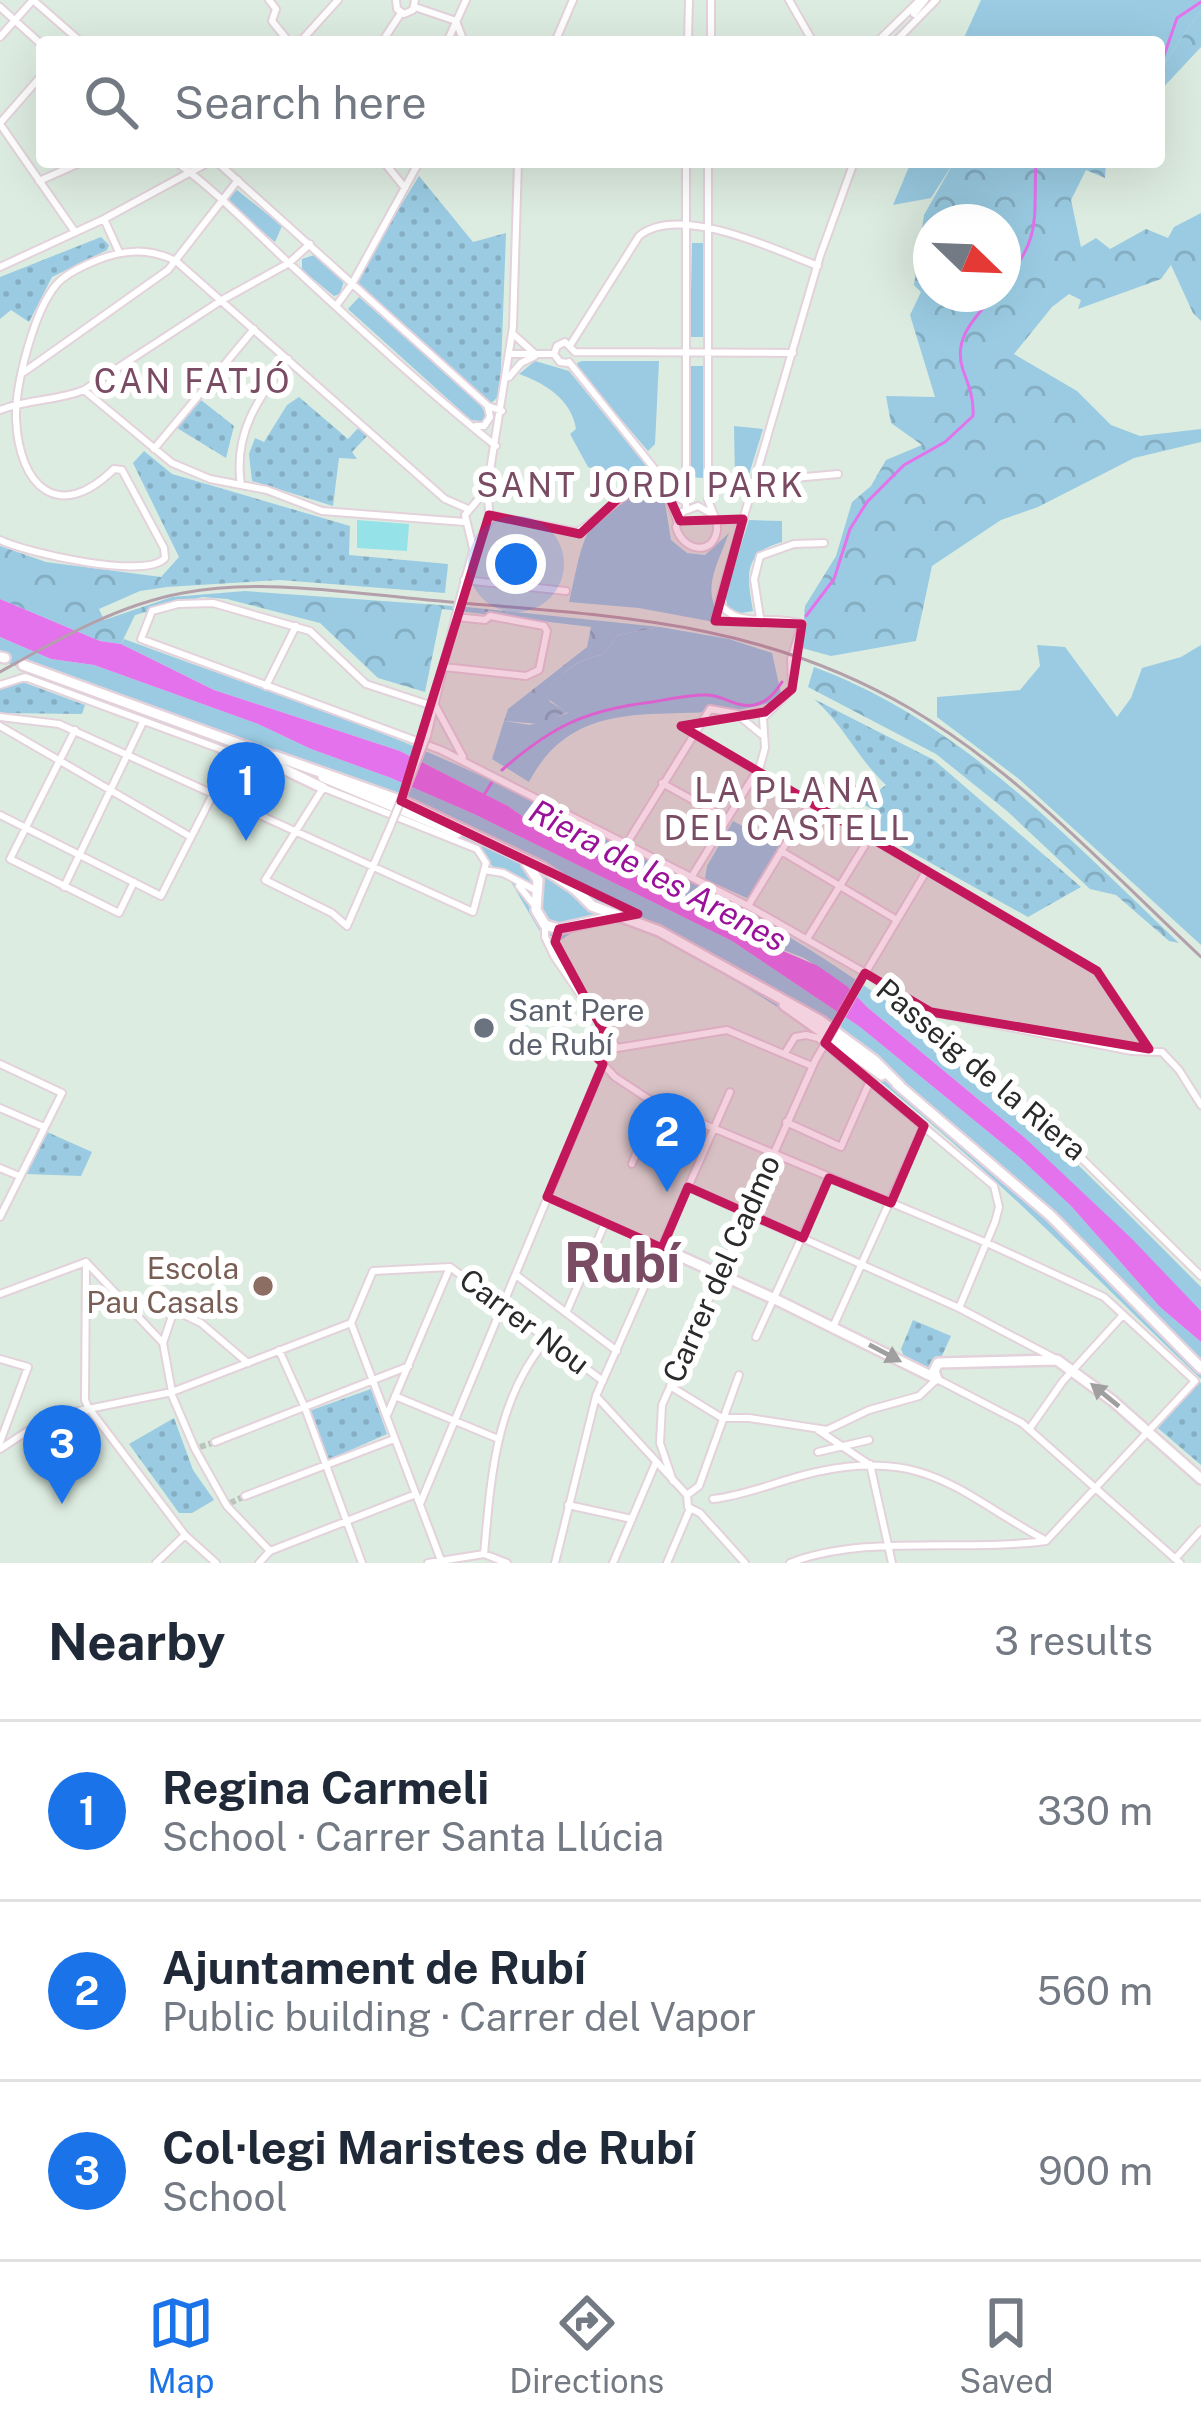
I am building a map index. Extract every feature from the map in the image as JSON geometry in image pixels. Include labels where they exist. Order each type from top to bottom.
[{"type":"main road","points":[[23,664],[274,756],[484,842],[566,883],[595,908],[623,916],[821,1021],[874,1060],[1051,1216],[1201,1368]]},
{"type":"main road","points":[[218,736],[323,788]]},
{"type":"main road","points":[[523,860],[535,873],[540,891],[536,906],[545,925],[560,929],[623,916]]},
{"type":"main road","points":[[540,891],[553,883],[566,883]]},
{"type":"main road","points":[[574,924],[581,912],[581,898]]},
{"type":"main road","points":[[662,1249],[937,1379]]},
{"type":"main road","points":[[937,1379],[938,1363],[1058,1360],[1201,1479]]},
{"type":"street","points":[[0,37],[33,0],[74,36]]},
{"type":"street","points":[[269,0],[276,9]]},
{"type":"street","points":[[284,0],[272,21],[284,36]]},
{"type":"street","points":[[305,36],[338,0]]},
{"type":"street","points":[[396,0],[401,14]]},
{"type":"street","points":[[450,36],[466,0]]},
{"type":"street","points":[[558,36],[574,0]]},
{"type":"street","points":[[688,0],[688,36]]},
{"type":"street","points":[[711,0],[711,36]]},
{"type":"street","points":[[788,0],[809,36]]},
{"type":"street","points":[[908,36],[922,0]]},
{"type":"street","points":[[887,36],[936,0]]},
{"type":"street","points":[[386,36],[401,14],[410,13],[415,4],[456,21],[462,36]]},
{"type":"street","points":[[0,8],[36,40]]},
{"type":"street","points":[[900,36],[913,18]]},
{"type":"street","points":[[36,82],[0,123],[75,232]]},
{"type":"street","points":[[40,181],[69,168]]},
{"type":"street","points":[[185,168],[496,446]]},
{"type":"street","points":[[0,267],[202,168]]},
{"type":"street","points":[[221,168],[488,406],[502,411]]},
{"type":"street","points":[[389,168],[405,188]]},
{"type":"street","points":[[336,306],[416,168]]},
{"type":"street","points":[[323,788],[265,880],[332,913],[346,926],[427,736],[464,583],[485,528],[512,333],[518,168]]},
{"type":"street","points":[[677,520],[688,506],[686,168]]},
{"type":"street","points":[[569,362],[661,477],[679,539],[696,548],[713,539],[714,517],[708,500],[708,168]]},
{"type":"street","points":[[692,876],[763,758],[761,724],[792,688],[789,671],[802,624],[732,617],[719,602],[818,266],[852,168]]},
{"type":"street","points":[[21,374],[176,261],[238,180]]},
{"type":"street","points":[[104,219],[118,251]]},
{"type":"street","points":[[569,362],[644,230],[708,226],[818,266]]},
{"type":"street","points":[[0,410],[84,390],[222,300],[289,263],[310,244]]},
{"type":"street","points":[[0,540],[69,559],[152,567],[163,562],[164,548],[128,476],[114,469],[74,497],[49,492],[28,470],[17,431],[21,374],[56,284],[118,251],[160,253],[176,261],[445,499],[578,532],[622,495],[653,489],[714,517],[743,519]]},
{"type":"street","points":[[154,448],[254,329]]},
{"type":"street","points":[[512,333],[537,355]]},
{"type":"street","points":[[554,355],[559,344],[793,353]]},
{"type":"street","points":[[510,353],[554,355],[560,362],[569,362]]},
{"type":"street","points":[[507,380],[520,363],[537,355]]},
{"type":"street","points":[[242,486],[237,459],[246,423],[288,359]]},
{"type":"street","points":[[84,390],[187,472],[267,490],[337,514],[485,528]]},
{"type":"street","points":[[473,425],[484,426],[490,417],[488,406]]},
{"type":"street","points":[[752,482],[838,474]]},
{"type":"street","points":[[653,489],[661,477]]},
{"type":"street","points":[[473,551],[469,508],[487,489]]},
{"type":"street","points":[[760,618],[754,579],[760,556],[794,544],[824,543]]},
{"type":"street","points":[[464,583],[566,591]]},
{"type":"street","name":"Passeig de la Riera","points":[[296,626],[225,604],[190,603],[152,611],[141,639],[406,735],[692,876],[807,939],[908,1002],[1092,1165],[1201,1276]]},
{"type":"street","points":[[444,668],[526,676],[539,670],[544,626],[456,614]]},
{"type":"street","points":[[266,686],[296,626],[319,636],[366,684],[436,707],[469,764]]},
{"type":"street","points":[[0,686],[26,677],[477,849],[486,863],[472,912],[74,730],[59,724],[2,724]]},
{"type":"street","points":[[627,843],[710,709],[756,714],[772,707]]},
{"type":"street","points":[[736,714],[764,738]]},
{"type":"street","points":[[64,887],[143,722]]},
{"type":"street","points":[[0,741],[2,724]]},
{"type":"street","points":[[2,724],[191,837]]},
{"type":"street","points":[[427,736],[435,729],[450,732]]},
{"type":"street","points":[[74,730],[10,859],[118,913],[134,883]]},
{"type":"street","points":[[694,734],[1097,971],[1149,1049]]},
{"type":"street","points":[[0,815],[161,896],[233,754]]},
{"type":"street","points":[[662,783],[727,819]]},
{"type":"street","points":[[748,906],[820,786]]},
{"type":"street","points":[[807,939],[870,837]]},
{"type":"street","points":[[782,851],[897,920]]},
{"type":"street","points":[[484,870],[503,873],[536,906]]},
{"type":"street","name":"Carrer del Cadmo","points":[[673,1481],[660,1443],[662,1405],[813,1064],[927,870]]},
{"type":"street","points":[[517,884],[540,891]]},
{"type":"street","points":[[545,925],[547,943],[617,1048],[728,1030],[813,1064]]},
{"type":"street","points":[[559,958],[555,942],[560,929]]},
{"type":"street","points":[[908,1002],[940,1014],[1132,1051],[1149,1049],[1169,1058],[1201,1105]]},
{"type":"street","points":[[938,1030],[934,1023],[940,1014]]},
{"type":"street","points":[[605,1034],[588,1048],[615,1077],[656,1104],[987,1243],[1104,1298],[1195,1381],[1046,1541]]},
{"type":"street","points":[[784,1053],[795,1037],[818,1039],[988,1180],[999,1208],[959,1308]]},
{"type":"street","points":[[0,1064],[62,1093],[0,1217]]},
{"type":"street","points":[[420,1504],[602,1064]]},
{"type":"street","points":[[787,1122],[841,1147],[870,1081]]},
{"type":"street","points":[[555,1563],[596,1396],[730,1092]]},
{"type":"street","points":[[632,1164],[656,1104]]},
{"type":"street","points":[[0,1108],[44,1127]]},
{"type":"street","points":[[832,1327],[924,1126]]},
{"type":"street","points":[[0,1168],[20,1177]]},
{"type":"street","points":[[757,1337],[830,1178]]},
{"type":"street","points":[[688,1187],[959,1308],[1058,1360]]},
{"type":"street","points":[[547,1197],[662,1249]]},
{"type":"street","points":[[566,1312],[605,1223]]},
{"type":"street","points":[[0,1294],[86,1262]]},
{"type":"street","points":[[86,1262],[163,1343]]},
{"type":"street","points":[[86,1262],[88,1407],[184,1535],[216,1563]]},
{"type":"street","points":[[386,1416],[450,1267]]},
{"type":"street","name":"Carrer Nou","points":[[351,1323],[373,1271],[450,1267],[603,1381]]},
{"type":"street","points":[[516,1274],[616,1351]]},
{"type":"street","points":[[248,1363],[201,1322],[174,1310],[163,1343],[171,1392],[228,1505],[270,1551]]},
{"type":"street","points":[[1029,1428],[1051,1396],[1123,1316]]},
{"type":"street","points":[[0,1445],[33,1424],[88,1407],[171,1392],[351,1323],[441,1561]]},
{"type":"street","points":[[484,1554],[496,1438],[531,1358],[547,1339]]},
{"type":"street","points":[[279,1350],[362,1563]]},
{"type":"street","points":[[0,1359],[28,1367],[0,1445]]},
{"type":"street","points":[[215,1442],[409,1366]]},
{"type":"street","points":[[687,1495],[699,1486],[739,1375]]},
{"type":"street","points":[[670,1386],[722,1418],[818,1430],[919,1396],[937,1379],[1029,1428],[1177,1561],[1201,1530]]},
{"type":"street","points":[[395,1396],[496,1438]]},
{"type":"street","points":[[596,1396],[687,1495],[690,1509],[667,1563]]},
{"type":"street","points":[[818,1430],[870,1464],[892,1563]]},
{"type":"street","points":[[244,1496],[394,1438]]},
{"type":"street","points":[[818,1452],[869,1440]]},
{"type":"street","points":[[613,1563],[656,1462]]},
{"type":"street","points":[[704,1512],[713,1499],[820,1471],[895,1465],[939,1478],[1028,1538],[1046,1541]]},
{"type":"street","points":[[699,1486],[710,1490],[713,1499]]},
{"type":"street","points":[[259,1563],[270,1551],[416,1494]]},
{"type":"street","points":[[568,1505],[632,1519]]},
{"type":"street","points":[[690,1509],[704,1512],[745,1563]]},
{"type":"street","points":[[156,1563],[184,1535]]},
{"type":"street","points":[[790,1563],[848,1549],[1028,1538],[1046,1541]]},
{"type":"street","points":[[428,1563],[484,1554],[507,1563]]},
{"type":"highlighted area","points":[[653,489],[667,492],[680,521],[743,519],[715,621],[802,624],[792,689],[765,712],[681,726],[1097,971],[1149,1049],[931,1012],[865,973],[825,1043],[924,1126],[891,1203],[829,1178],[803,1238],[688,1187],[662,1248],[547,1197],[603,1064],[588,1048],[605,1034],[555,942],[559,929],[638,914],[401,801],[489,515],[580,534],[622,495]]},
{"type":"green space","points":[[981,0],[1201,0],[1201,10],[1165,62],[1165,36],[965,36]]},
{"type":"green space","points":[[1201,10],[1201,47],[1165,86],[1165,62]]},
{"type":"green space","points":[[908,168],[950,168],[931,198],[893,205]]},
{"type":"green space","points":[[951,168],[1106,168],[1105,178],[1086,170],[1071,200],[1081,247],[1096,238],[1110,249],[1146,229],[1168,238],[1174,227],[1201,213],[1201,321],[1171,265],[1161,279],[1078,309],[1081,300],[1069,294],[1052,307],[1014,354],[1077,391],[1111,425],[1140,436],[1201,429],[1201,442],[1134,458],[1038,507],[1001,520],[932,566],[916,641],[831,656],[802,648],[805,606],[836,556],[852,502],[871,486],[886,460],[922,445],[891,423],[886,396],[935,397],[910,315],[913,309],[1021,312],[1021,204],[930,204]]},
{"type":"green space","points":[[419,176],[473,242],[506,233],[500,395],[488,406],[352,284]]},
{"type":"green space","points":[[237,190],[282,226],[275,242],[230,204],[229,197]]},
{"type":"green space","points":[[101,237],[109,245],[107,250],[52,277],[29,322],[11,310],[0,319],[0,277]]},
{"type":"green space","points":[[692,243],[704,243],[703,337],[690,337]]},
{"type":"green space","points":[[314,255],[344,281],[340,294],[334,296],[302,270],[302,259]]},
{"type":"green space","points":[[359,297],[478,401],[487,416],[482,421],[471,420],[348,309]]},
{"type":"green space","points":[[535,361],[569,371],[648,468],[650,485],[588,467],[570,434],[576,429],[569,409],[547,388],[519,374]]},
{"type":"green space","points":[[659,361],[655,444],[648,451],[579,370],[577,363]]},
{"type":"green space","points":[[690,366],[704,366],[703,478],[689,477]]},
{"type":"green space","points":[[299,397],[348,439],[359,427],[367,436],[352,452],[357,459],[339,458],[333,506],[252,481],[249,454],[255,438],[264,442],[287,405]]},
{"type":"green space","points":[[201,400],[234,426],[226,458],[177,428]]},
{"type":"green space","points":[[734,426],[763,429],[747,481],[735,480]]},
{"type":"green space","points":[[144,451],[172,474],[350,526],[349,555],[448,564],[445,593],[280,580],[167,587],[161,577],[179,557],[133,463]]},
{"type":"green space","points":[[647,494],[665,503],[671,540],[687,553],[705,555],[729,533],[711,590],[725,624],[639,608],[569,602],[582,547],[597,519],[625,500]]},
{"type":"green space","points":[[749,520],[782,521],[782,542],[754,559],[749,577],[753,611],[736,614],[728,609],[725,594]]},
{"type":"green space","points":[[0,546],[46,562],[161,577],[167,587],[140,591],[99,609],[104,620],[172,597],[245,591],[660,627],[618,635],[603,655],[586,659],[563,674],[548,696],[568,712],[539,724],[504,721],[508,709],[587,647],[591,627],[442,609],[425,692],[378,678],[320,623],[227,599],[202,597],[135,615],[121,644],[100,641],[0,599]]},
{"type":"green space","points":[[660,627],[729,639],[772,653],[782,698],[749,708],[611,719],[580,730],[552,750],[529,782],[492,759],[504,721],[530,725],[568,713],[548,699],[548,692],[565,672],[603,655],[618,635]]},
{"type":"green space","points":[[0,637],[51,659],[94,665],[258,724],[391,778],[732,941],[860,1027],[1019,1157],[1071,1206],[1160,1307],[1201,1342],[1201,1379],[962,1151],[900,1097],[766,1000],[626,924],[590,924],[560,941],[539,930],[504,870],[493,867],[480,849],[410,817],[0,660]]},
{"type":"green space","points":[[124,639],[439,757],[610,837],[834,965],[927,1032],[1087,1174],[1201,1287],[1201,1311],[1025,1138],[848,987],[804,958],[750,937],[672,890],[545,832],[508,806],[400,751],[214,690],[121,644]]},
{"type":"green space","points":[[1037,645],[1065,647],[1117,717],[1131,698],[1142,668],[1181,657],[1201,645],[1201,945],[1019,779],[937,717],[937,697],[1020,690],[1040,666]]},
{"type":"green space","points":[[814,667],[867,690],[965,751],[1054,824],[1179,943],[1169,941],[1116,895],[1090,889],[1007,811],[936,754],[808,687]]},
{"type":"green space","points":[[17,680],[85,705],[82,714],[0,713],[0,689]]},
{"type":"green space","points":[[814,699],[934,760],[1081,887],[1028,917],[875,832],[882,815],[830,785],[837,775],[873,795],[886,785]]},
{"type":"green space","points":[[733,821],[781,846],[749,899],[705,879],[707,866]]},
{"type":"green space","points":[[47,1132],[92,1152],[81,1176],[26,1174]]},
{"type":"green space","points":[[913,1320],[951,1336],[940,1360],[925,1370],[906,1361],[901,1349]]},
{"type":"green space","points":[[1193,1376],[1201,1383],[1201,1465],[1153,1424]]},
{"type":"green space","points":[[371,1389],[387,1434],[328,1460],[309,1411]]},
{"type":"green space","points":[[174,1418],[193,1470],[214,1500],[192,1513],[179,1513],[129,1444]]},
{"type":"shaded area","points":[[357,520],[409,524],[407,551],[357,548]]},
{"type":"shaded area","points":[[0,599],[100,641],[121,644],[214,690],[400,751],[508,806],[545,832],[672,890],[750,937],[818,966],[1025,1138],[1131,1238],[1201,1311],[1201,1342],[1160,1307],[1071,1206],[1019,1157],[860,1027],[732,941],[391,778],[258,724],[94,665],[51,659],[0,637]]},
{"type":"waterway","points":[[1165,53],[1177,18],[1201,2]]},
{"type":"waterway","points":[[1021,259],[1035,212],[1036,168]]},
{"type":"waterway","points":[[806,616],[834,579],[850,529],[867,502],[904,465],[945,442],[973,416],[960,358],[963,338],[981,312]]},
{"type":"waterway","points":[[502,770],[554,731],[589,715],[695,695],[754,705],[770,697],[782,682]]},
{"type":"waterway","points":[[484,795],[492,782]]},
{"type":"tunnel","points":[[200,1447],[215,1442]]},
{"type":"tunnel","points":[[230,1503],[245,1496]]},
{"type":"railway","points":[[0,672],[135,606],[183,593],[243,587],[305,588],[616,617],[735,638],[852,679],[951,735],[1026,793],[1201,957]]},
{"type":"place","name":"Regina Carmeli","points":[[246,841]]},
{"type":"place","name":"Sant Pere de Rubí","points":[[484,1028]]},
{"type":"place","name":"Ajuntament de Rubí","points":[[667,1192]]},
{"type":"place","name":"Escola Pau Casals","points":[[263,1286]]},
{"type":"place","name":"Col·legi Maristes de Rubí","points":[[62,1504]]},
{"type":"district","name":"CAN FATJÓ","points":[[193,381]]},
{"type":"district","name":"SANT JORDI PARK","points":[[641,485]]},
{"type":"district","name":"LA PLANA DEL CASTELL","points":[[788,809]]},
{"type":"district","name":"Rubí","points":[[622,1263]]},
{"type":"water label","name":"Riera de les Arenes","points":[[658,875]]}]
